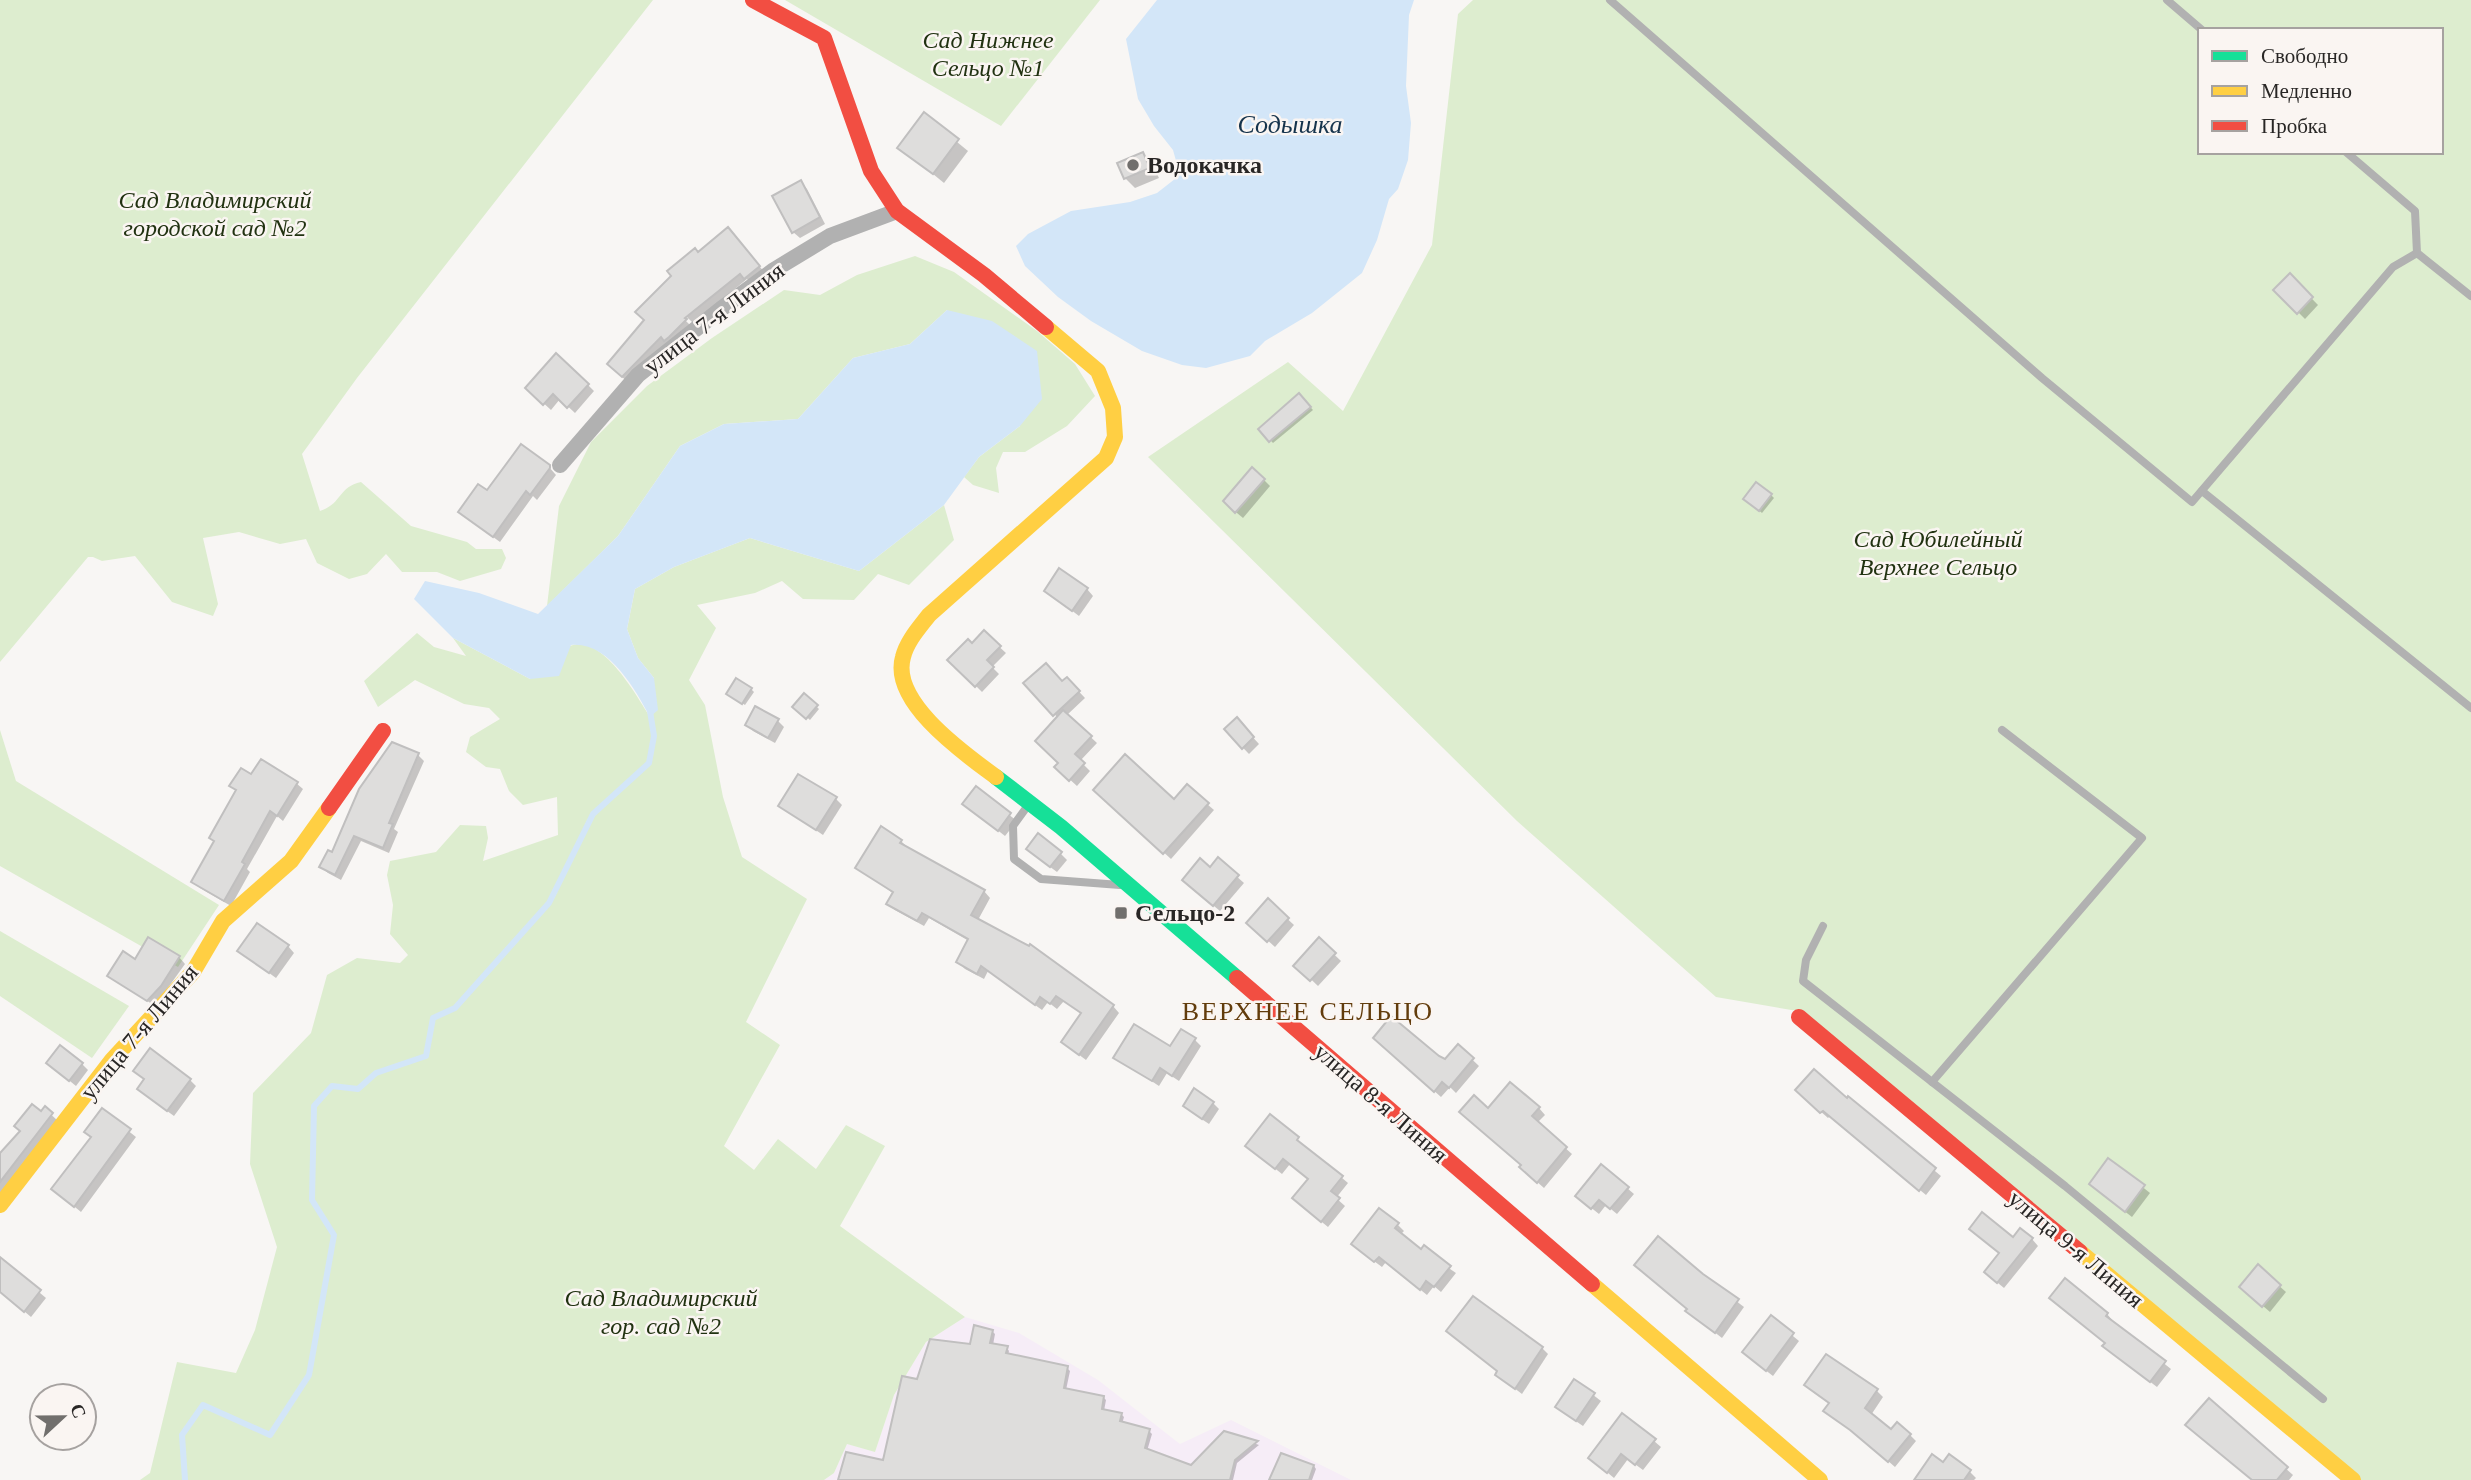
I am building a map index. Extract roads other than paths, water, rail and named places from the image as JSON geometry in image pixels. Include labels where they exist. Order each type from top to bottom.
[{"type":"street","points":[[753,0],[824,38],[872,171],[897,211]]},
{"type":"street","name":"улица 7-я Линия","points":[[560,465],[638,375],[721,309],[774,270],[830,236],[897,211]]},
{"type":"street","name":"улица 8-я Линия","points":[[897,211],[984,275],[1098,371],[1113,408],[1115,437],[1106,458],[929,615],[910,640],[901,662],[903,681],[911,698],[933,724],[964,752],[1030,802],[1129,885],[1819,1480]]},
{"type":"street","name":"улица 7-я Линия","points":[[0,1205],[112,1060],[192,972],[223,921],[291,862],[383,731]]},
{"type":"street","name":"улица 9-я Линия","points":[[1799,1017],[2353,1480]]},
{"type":"lane","points":[[1610,0],[2042,378],[2192,502],[2393,267],[2417,253]]},
{"type":"lane","points":[[2167,0],[2200,28]]},
{"type":"lane","points":[[2348,154],[2416,211],[2417,253]]},
{"type":"lane","points":[[2417,253],[2471,296]]},
{"type":"lane","points":[[2202,491],[2471,708]]},
{"type":"lane","points":[[1932,1082],[2141,838],[2002,730]]},
{"type":"lane","points":[[1030,802],[1013,826],[1014,859],[1041,879],[1129,885]]},
{"type":"lane","points":[[1824,926],[1806,960],[1803,981],[2076,1195],[2323,1399]]},
{"type":"water","name":"Содышка","points":[[1157,0],[1414,0],[1409,15],[1406,86],[1411,123],[1408,160],[1398,189],[1389,199],[1377,240],[1362,273],[1312,313],[1265,341],[1250,356],[1206,368],[1182,365],[1142,351],[1091,321],[1058,297],[1025,266],[1016,246],[1028,234],[1071,211],[1130,202],[1157,193],[1180,175],[1173,150],[1138,99],[1126,39]]},
{"type":"water","points":[[947,310],[992,321],[1037,351],[1042,399],[1020,426],[979,457],[944,505],[859,571],[750,538],[674,567],[635,589],[627,629],[638,658],[654,678],[658,710],[650,717],[637,693],[619,669],[597,651],[571,645],[559,676],[530,679],[453,638],[414,599],[425,581],[479,593],[538,614],[618,536],[680,446],[724,424],[798,419],[853,358],[910,344]]},
{"type":"waterway","points":[[185,1480],[182,1435],[203,1405],[270,1435],[309,1375],[334,1235],[312,1200],[314,1106],[332,1086],[358,1089],[376,1073],[426,1056],[433,1018],[455,1008],[549,903],[593,814],[649,763],[654,736],[650,711]]},
{"type":"place","name":"Водокачка","points":[[1133,165]]},
{"type":"place","name":"Сельцо-2","points":[[1121,913]]},
{"type":"district","name":"ВЕРХНЕЕ СЕЛЬЦО","points":[[1308,1011]]},
{"type":"park label","name":"Сад Нижнее Сельцо №1","points":[[988,54]]},
{"type":"park label","name":"Сад Владимирский городской сад №2","points":[[215,214]]},
{"type":"park label","name":"Сад Юбилейный Верхнее Сельцо","points":[[1938,553]]},
{"type":"park label","name":"Сад Владимирский гор. сад №2","points":[[661,1312]]}]
